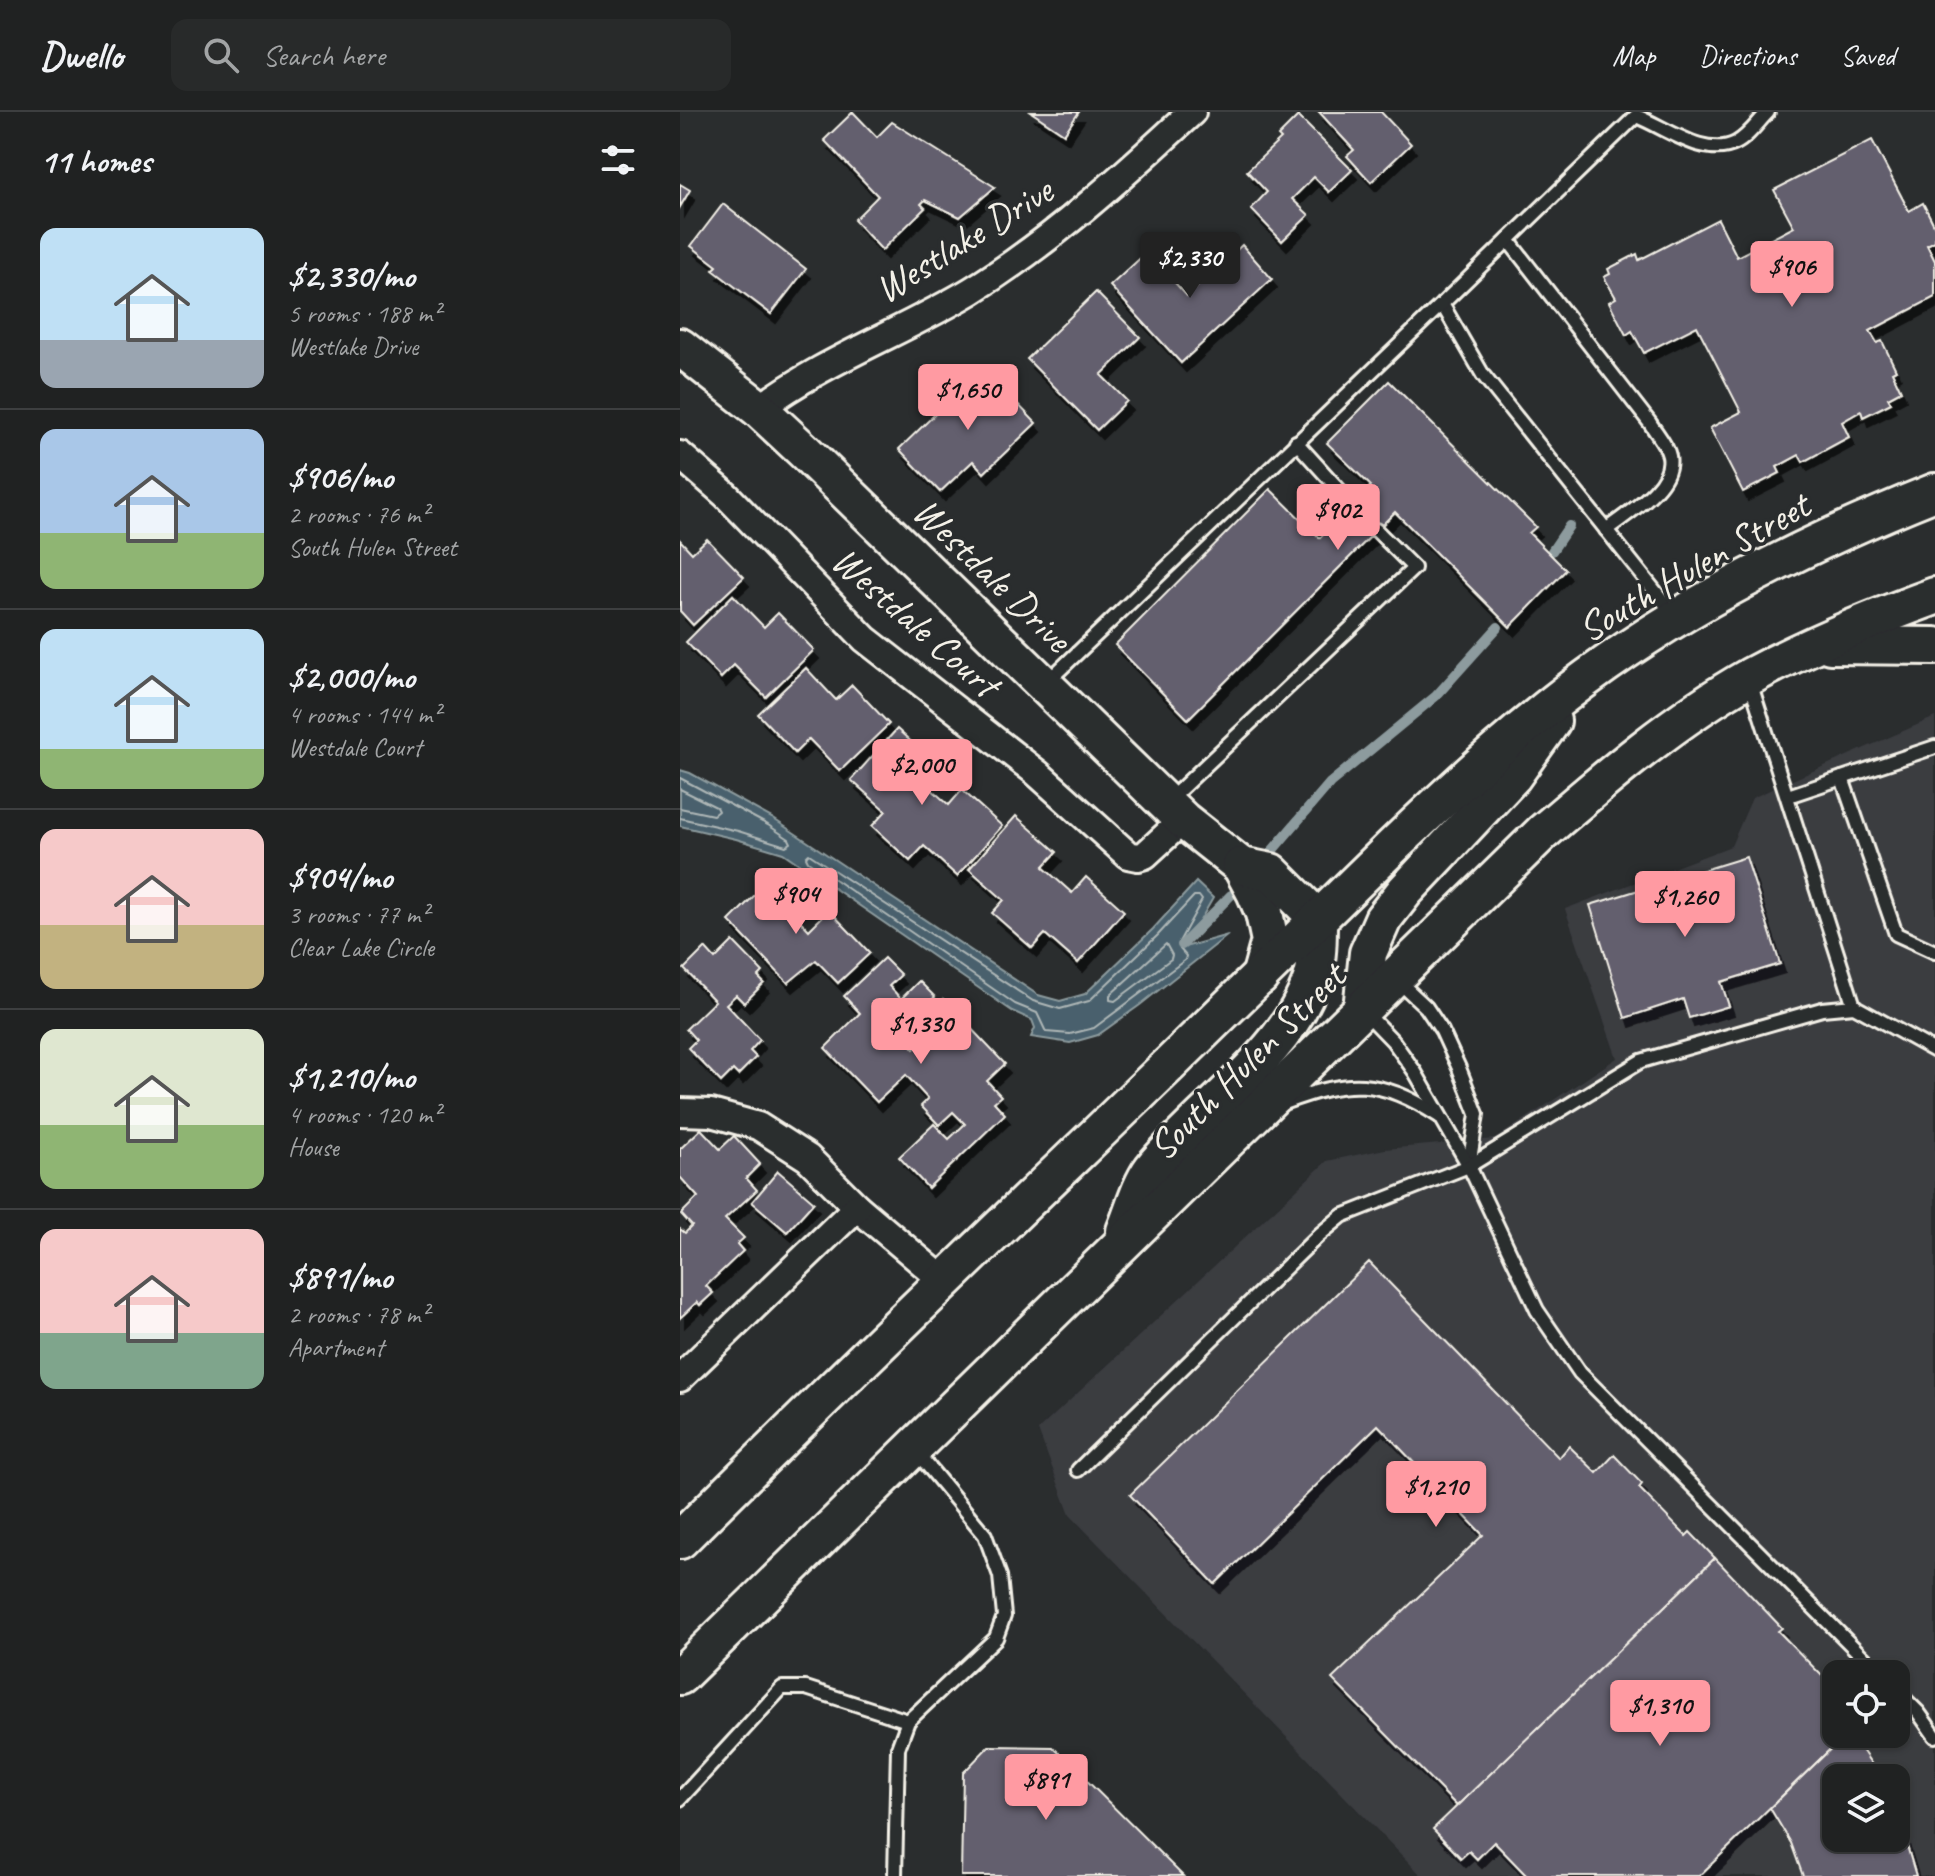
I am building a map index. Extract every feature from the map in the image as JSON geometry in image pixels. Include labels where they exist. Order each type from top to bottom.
[{"type":"main road","name":"Westdale Drive","points":[[680,347],[759,409],[1175,811],[1241,866],[1269,929],[1267,971]]},
{"type":"main road","points":[[1895,508],[1935,469]]},
{"type":"main road","name":"South Hulen Street","points":[[680,1540],[810,1410],[1470,773],[1576,687],[1676,618],[1803,548],[1935,492]]},
{"type":"main road","name":"South Hulen Street","points":[[680,1676],[1362,1009],[1380,973],[1542,833],[1616,770],[1749,677],[1812,645],[1935,596]]},
{"type":"main road","points":[[1812,645],[1935,646]]},
{"type":"main road","points":[[1267,971],[1316,963],[1380,973],[1375,933],[1388,912],[1513,776],[1576,687]]},
{"type":"main road","name":"Westdale Drive","points":[[1241,866],[1271,872],[1318,919]]},
{"type":"main road","points":[[1119,1247],[1150,1171],[1283,1031],[1307,992],[1316,963],[1318,919]]},
{"type":"street","name":"Westlake Drive","points":[[759,409],[805,377],[968,292],[1009,266],[1085,209],[1192,112]]},
{"type":"street","name":"Westdale Court","points":[[680,455],[726,495],[865,639],[1037,773],[1128,855],[1145,855],[1175,811]]},
{"type":"street","points":[[680,1112],[711,1113],[758,1126],[808,1158],[857,1207],[944,1281]]},
{"type":"street","points":[[680,1378],[857,1207]]},
{"type":"lane","points":[[1043,685],[1638,114],[1686,140],[1720,149],[1739,142],[1768,112]]},
{"type":"lane","points":[[1508,240],[1650,423],[1669,453],[1670,471],[1664,483],[1606,530]]},
{"type":"lane","points":[[1442,304],[1483,375],[1676,618]]},
{"type":"lane","points":[[1296,442],[1353,505]]},
{"type":"lane","points":[[1175,811],[1414,568],[1376,530]]},
{"type":"lane","points":[[1749,677],[1854,1006]]},
{"type":"lane","points":[[1788,796],[1935,747]]},
{"type":"lane","points":[[1842,778],[1896,934],[1935,952]]},
{"type":"lane","points":[[1380,973],[1426,1007],[1442,1031],[1477,1114],[1469,1166]]},
{"type":"lane","points":[[1078,1470],[1342,1216],[1469,1166],[1641,1061],[1822,1009],[1854,1006],[1934,1048]]},
{"type":"lane","points":[[1362,1009],[1403,1054],[1469,1166],[1537,1310],[1580,1373],[1866,1660]]},
{"type":"lane","points":[[1258,1112],[1334,1086],[1359,1085],[1398,1093],[1441,1118]]},
{"type":"lane","points":[[895,1876],[898,1748],[908,1721],[996,1638],[1004,1616],[1000,1576],[985,1535],[912,1447]]},
{"type":"lane","points":[[683,1790],[782,1688],[806,1688],[908,1721]]},
{"type":"lane","points":[[1910,1704],[1935,1736]]},
{"type":"shaded area","points":[[1935,717],[1935,1876],[1422,1876],[1070,1515],[1038,1430],[1327,1161],[1385,1149],[1495,1139],[1617,1058],[1565,909],[1731,846],[1752,798]]},
{"type":"water","points":[[680,770],[772,818],[1038,995],[1060,1001],[1085,994],[1153,929],[1196,882],[1213,898],[1185,947],[1228,935],[1098,1035],[1070,1043],[1031,1037],[1035,1028],[1032,1020],[1012,1011],[783,853],[680,826]]},
{"type":"building","points":[[853,112],[877,137],[892,122],[995,187],[960,217],[925,200],[921,204],[925,208],[882,250],[854,220],[878,196],[824,140]]},
{"type":"building","points":[[1031,112],[1079,112],[1064,134]]},
{"type":"building","points":[[1319,112],[1381,112],[1411,144],[1371,182],[1347,156],[1354,150]]},
{"type":"building","points":[[1298,116],[1352,170],[1329,192],[1314,177],[1292,199],[1309,215],[1282,241],[1251,209],[1267,192],[1247,171],[1281,139],[1278,136]]},
{"type":"building","points":[[1872,140],[1909,211],[1923,203],[1935,227],[1935,241],[1927,245],[1935,261],[1935,297],[1870,331],[1877,343],[1882,341],[1896,370],[1892,372],[1901,391],[1888,398],[1891,403],[1863,417],[1861,411],[1842,422],[1849,437],[1803,462],[1799,455],[1777,467],[1780,473],[1743,492],[1710,428],[1741,412],[1697,326],[1644,353],[1632,331],[1626,335],[1609,302],[1616,298],[1604,277],[1610,274],[1608,269],[1637,254],[1639,260],[1718,219],[1737,257],[1794,227],[1774,190]]},
{"type":"building","points":[[680,184],[690,190],[680,207]]},
{"type":"building","points":[[723,204],[806,269],[771,314],[713,270],[717,266],[691,246]]},
{"type":"building","points":[[1242,245],[1272,279],[1181,363],[1110,286],[1147,252],[1187,296]]},
{"type":"building","points":[[1096,292],[1140,337],[1101,375],[1127,401],[1097,430],[1027,359]]},
{"type":"building","points":[[983,368],[1036,423],[984,473],[973,461],[940,492],[899,449]]},
{"type":"building","points":[[1389,381],[1536,527],[1529,533],[1566,570],[1510,627],[1395,512],[1188,719],[1115,645],[1270,489],[1320,538],[1371,486],[1327,443]]},
{"type":"building","points":[[707,539],[744,577],[693,625],[680,611],[680,540],[692,553]]},
{"type":"building","points":[[733,595],[764,627],[778,613],[814,650],[766,697],[734,665],[721,678],[686,642]]},
{"type":"building","points":[[806,668],[836,700],[852,685],[889,724],[840,771],[809,739],[795,753],[758,714]]},
{"type":"building","points":[[897,729],[935,763],[920,779],[949,805],[962,790],[1002,826],[957,876],[924,846],[910,861],[872,826],[886,811],[851,780]]},
{"type":"building","points":[[1016,816],[1057,852],[1043,867],[1072,893],[1086,877],[1124,911],[1078,963],[1045,934],[1032,948],[992,913],[1004,900],[969,869]]},
{"type":"building","points":[[1746,857],[1780,964],[1721,982],[1729,1006],[1689,1018],[1683,999],[1625,1018],[1590,905]]},
{"type":"building","points":[[778,879],[800,897],[789,909],[809,930],[829,910],[870,953],[838,983],[816,960],[788,983],[729,921],[761,889],[764,892]]},
{"type":"building","points":[[733,941],[763,972],[758,977],[764,983],[744,1003],[736,995],[726,1004],[760,1040],[750,1051],[756,1057],[738,1075],[733,1070],[721,1082],[688,1048],[696,1040],[686,1029],[715,1001],[684,969],[705,948],[715,959]]},
{"type":"building","points":[[884,958],[901,975],[889,986],[901,999],[919,981],[935,997],[916,1015],[919,1019],[902,1036],[914,1049],[921,1042],[924,1046],[939,1032],[924,1017],[943,999],[1005,1064],[987,1081],[1001,1096],[994,1102],[1005,1114],[928,1188],[899,1157],[934,1124],[949,1139],[965,1124],[953,1112],[939,1125],[921,1106],[928,1099],[906,1075],[877,1102],[825,1048],[860,1013],[844,996]]},
{"type":"building","points":[[701,1129],[720,1149],[734,1136],[760,1164],[746,1178],[757,1190],[725,1219],[744,1238],[737,1244],[743,1251],[706,1286],[713,1293],[700,1305],[697,1302],[680,1318],[680,1229],[685,1233],[692,1226],[681,1214],[698,1197],[680,1177],[680,1149]]},
{"type":"building","points":[[778,1171],[814,1202],[787,1232],[752,1202]]},
{"type":"building","points":[[1369,1262],[1559,1458],[1569,1446],[1597,1473],[1614,1455],[1642,1484],[1639,1488],[1686,1536],[1690,1532],[1715,1558],[1457,1806],[1332,1679],[1483,1535],[1378,1425],[1215,1584],[1130,1495]]},
{"type":"building","points":[[1715,1558],[1782,1628],[1778,1631],[1822,1676],[1822,1748],[1832,1748],[1699,1876],[1527,1876],[1494,1842],[1477,1859],[1469,1851],[1461,1858],[1433,1829]]},
{"type":"building","points":[[989,1746],[1053,1747],[1183,1876],[961,1876],[963,1773]]},
{"type":"building","points":[[1832,1748],[1861,1748],[1872,1764],[1822,1764],[1822,1852],[1909,1852],[1916,1876],[1803,1876],[1791,1843],[1770,1808]]},
{"type":"waterway","points":[[1552,551],[1569,526]]},
{"type":"waterway","points":[[1272,851],[1330,783],[1436,696],[1498,627]]},
{"type":"waterway","points":[[1182,945],[1231,895]]}]
